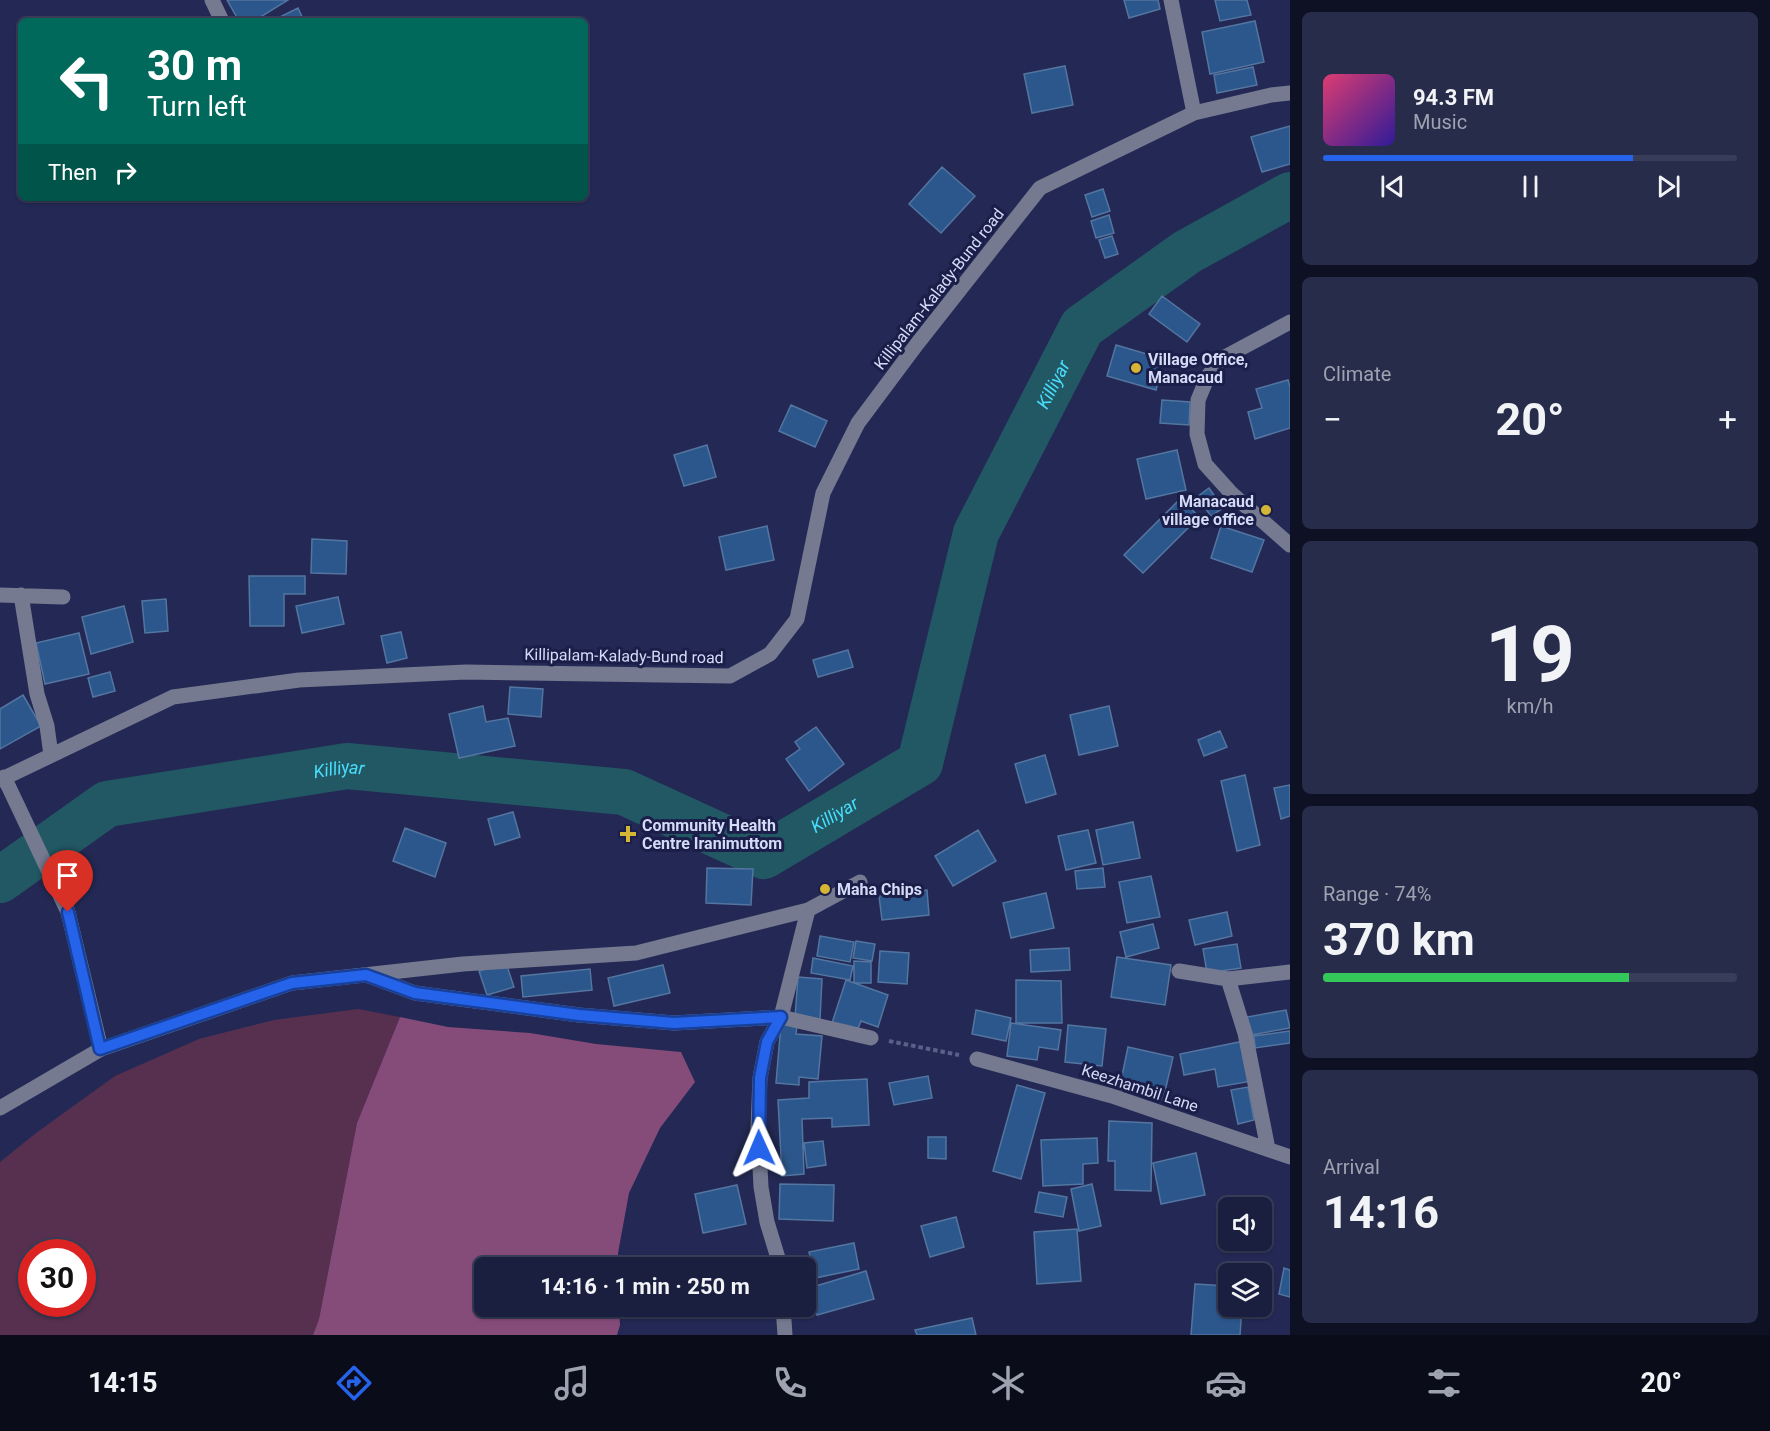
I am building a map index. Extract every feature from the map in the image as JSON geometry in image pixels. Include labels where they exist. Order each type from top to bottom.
[{"type":"street","points":[[212,0],[221,18]]},
{"type":"street","points":[[1171,0],[1194,113]]},
{"type":"street","name":"Killipalam-Kalady-Bund road","points":[[2,779],[173,697],[299,680],[466,672],[730,676],[740,671],[770,654],[797,619],[823,493],[858,423],[1040,188],[1194,113],[1271,95],[1290,93]]},
{"type":"street","points":[[1290,322],[1221,359],[1208,376],[1198,400],[1197,434],[1205,464],[1232,494],[1290,545]]},
{"type":"street","points":[[0,595],[63,597]]},
{"type":"street","points":[[21,595],[37,694],[47,726],[51,755]]},
{"type":"street","points":[[2,779],[68,912],[100,1049]]},
{"type":"street","points":[[0,1108],[100,1049],[292,983],[463,964],[636,953],[808,910],[860,882]]},
{"type":"street","points":[[778,1257],[767,1222],[761,1187],[758,1128],[760,1078],[767,1042],[781,1017],[808,910]]},
{"type":"street","points":[[1179,971],[1228,979],[1290,972]]},
{"type":"street","points":[[366,975],[415,993],[579,1015],[674,1023],[781,1017],[871,1038]]},
{"type":"street","points":[[1228,979],[1245,1033],[1268,1149]]},
{"type":"street","name":"Keezhambil Lane","points":[[977,1059],[1112,1095],[1290,1157]]},
{"type":"street","points":[[784,1317],[785,1335]]},
{"type":"path","points":[[871,1038],[977,1059]]},
{"type":"shaded area","points":[[358,1009],[400,1017],[357,1123],[319,1319],[313,1335],[0,1335],[0,1162],[115,1076],[199,1039],[274,1020]]},
{"type":"shaded area","points":[[400,1017],[448,1027],[530,1033],[596,1044],[681,1052],[695,1082],[660,1128],[629,1193],[618,1257],[474,1257],[474,1317],[620,1317],[617,1335],[313,1335],[319,1319],[357,1123]]},
{"type":"building","points":[[227,0],[288,0],[259,18],[237,18]]},
{"type":"building","points":[[1124,0],[1158,0],[1160,9],[1129,18]]},
{"type":"building","points":[[1215,0],[1247,0],[1251,15],[1220,21]]},
{"type":"building","points":[[298,8],[303,18],[278,18]]},
{"type":"building","points":[[1255,21],[1264,62],[1210,74],[1202,32]]},
{"type":"building","points":[[1065,66],[1073,105],[1032,113],[1024,74]]},
{"type":"building","points":[[1253,67],[1257,85],[1217,93],[1214,75]]},
{"type":"building","points":[[1290,126],[1290,164],[1262,172],[1251,137]]},
{"type":"building","points":[[942,167],[975,196],[941,233],[909,204]]},
{"type":"building","points":[[1103,189],[1110,211],[1092,217],[1085,195]]},
{"type":"building","points":[[1109,215],[1114,233],[1096,238],[1091,221]]},
{"type":"building","points":[[1112,236],[1118,254],[1105,258],[1099,240]]},
{"type":"building","points":[[1162,296],[1200,324],[1187,342],[1149,314]]},
{"type":"building","name":"Village Office, Manacaud","points":[[1116,345],[1164,359],[1156,390],[1107,376]]},
{"type":"building","points":[[1288,380],[1290,428],[1255,439],[1248,412],[1262,408],[1256,389]]},
{"type":"building","points":[[1162,400],[1190,402],[1189,425],[1160,423]]},
{"type":"building","points":[[791,405],[827,421],[815,447],[779,431]]},
{"type":"building","points":[[707,445],[716,477],[684,486],[674,455]]},
{"type":"building","points":[[1177,450],[1186,490],[1146,499],[1137,459]]},
{"type":"building","points":[[1209,488],[1223,508],[1211,516],[1197,497]]},
{"type":"building","points":[[1181,498],[1199,517],[1143,573],[1124,555]]},
{"type":"building","points":[[767,526],[774,560],[726,570],[719,537]]},
{"type":"building","points":[[1221,526],[1264,540],[1252,572],[1211,558]]},
{"type":"building","points":[[312,539],[347,541],[346,574],[311,573]]},
{"type":"building","points":[[249,576],[305,576],[305,594],[284,594],[284,626],[250,626]]},
{"type":"building","points":[[338,597],[344,624],[302,633],[296,606]]},
{"type":"building","points":[[166,599],[168,631],[145,633],[142,601]]},
{"type":"building","points":[[124,606],[133,642],[91,654],[82,617]]},
{"type":"building","points":[[401,632],[407,658],[387,663],[381,636]]},
{"type":"building","points":[[79,633],[89,674],[45,684],[36,643]]},
{"type":"building","points":[[848,650],[853,667],[818,677],[813,660]]},
{"type":"building","points":[[110,672],[115,691],[93,697],[88,678]]},
{"type":"building","points":[[510,687],[543,689],[541,717],[508,714]]},
{"type":"building","points":[[23,695],[41,726],[0,749],[0,709]]},
{"type":"building","points":[[483,706],[486,722],[508,718],[515,746],[459,758],[449,714]]},
{"type":"building","points":[[1109,706],[1118,746],[1079,755],[1070,715]]},
{"type":"building","points":[[816,727],[844,764],[809,791],[786,759],[800,749],[795,742]]},
{"type":"building","points":[[1220,731],[1227,747],[1204,756],[1198,740]]},
{"type":"building","points":[[1045,755],[1056,794],[1026,803],[1015,764]]},
{"type":"building","points":[[1245,775],[1260,845],[1237,851],[1221,781]]},
{"type":"building","points":[[1290,785],[1290,816],[1281,819],[1274,788]]},
{"type":"building","points":[[513,812],[520,837],[495,845],[488,819]]},
{"type":"building","points":[[1133,822],[1140,858],[1103,865],[1096,830]]},
{"type":"building","points":[[405,828],[446,843],[435,877],[393,861]]},
{"type":"building","points":[[978,830],[996,861],[953,886],[935,856]]},
{"type":"building","points":[[1088,830],[1096,863],[1066,870],[1058,836]]},
{"type":"building","points":[[707,868],[753,869],[751,905],[706,903]]},
{"type":"building","points":[[1103,868],[1105,887],[1077,889],[1075,871]]},
{"type":"building","points":[[1151,876],[1160,917],[1127,923],[1119,882]]},
{"type":"building","points":[[927,890],[929,915],[882,920],[879,896]]},
{"type":"building","points":[[1046,893],[1054,928],[1011,938],[1003,903]]},
{"type":"building","points":[[1227,912],[1232,936],[1195,945],[1189,920]]},
{"type":"building","points":[[1153,924],[1159,948],[1126,957],[1120,932]]},
{"type":"building","points":[[820,936],[854,942],[850,962],[817,956]]},
{"type":"building","points":[[856,941],[875,944],[872,961],[853,958]]},
{"type":"building","points":[[1237,944],[1241,968],[1207,973],[1203,949]]},
{"type":"building","points":[[1069,948],[1070,970],[1031,972],[1030,950]]},
{"type":"building","points":[[880,951],[909,953],[907,984],[878,982]]},
{"type":"building","points":[[1117,957],[1171,965],[1165,1005],[1111,997]]},
{"type":"building","points":[[813,958],[853,966],[850,980],[811,973]]},
{"type":"building","points":[[854,961],[871,962],[871,983],[854,983]]},
{"type":"building","points":[[506,963],[514,987],[487,995],[479,971]]},
{"type":"building","points":[[663,965],[670,993],[614,1006],[608,978]]},
{"type":"building","points":[[590,969],[592,990],[523,997],[521,976]]},
{"type":"building","points":[[798,977],[822,979],[820,1019],[795,1017]]},
{"type":"building","points":[[846,980],[888,995],[878,1027],[861,1021],[857,1031],[832,1023]]},
{"type":"building","points":[[1016,980],[1061,981],[1062,1023],[1016,1023]]},
{"type":"building","points":[[976,1010],[1011,1018],[1006,1041],[972,1034]]},
{"type":"building","points":[[1286,1010],[1290,1028],[1251,1035],[1247,1017]]},
{"type":"building","points":[[1011,1023],[1061,1030],[1058,1050],[1039,1047],[1037,1060],[1007,1056]]},
{"type":"building","points":[[781,1024],[797,1026],[796,1034],[822,1036],[818,1079],[799,1077],[799,1085],[776,1083]]},
{"type":"building","points":[[1068,1025],[1106,1029],[1102,1066],[1065,1062]]},
{"type":"building","points":[[1290,1031],[1290,1043],[1255,1048],[1254,1036]]},
{"type":"building","points":[[1244,1041],[1252,1081],[1218,1087],[1215,1069],[1184,1075],[1180,1054]]},
{"type":"building","points":[[1128,1047],[1173,1057],[1163,1100],[1119,1090]]},
{"type":"building","points":[[928,1076],[932,1098],[894,1105],[889,1083]]},
{"type":"building","points":[[867,1079],[869,1125],[832,1127],[832,1118],[802,1119],[804,1174],[782,1176],[778,1100],[809,1098],[809,1082]]},
{"type":"building","points":[[1017,1085],[1045,1093],[1021,1179],[993,1171]]},
{"type":"building","points":[[1248,1087],[1254,1120],[1238,1124],[1231,1090]]},
{"type":"building","points":[[1109,1121],[1152,1123],[1151,1191],[1115,1190],[1115,1161],[1108,1161]]},
{"type":"building","points":[[928,1137],[946,1137],[946,1159],[928,1158]]},
{"type":"building","points":[[1097,1138],[1098,1163],[1083,1164],[1083,1184],[1043,1186],[1041,1140]]},
{"type":"building","points":[[823,1141],[826,1165],[807,1168],[804,1143]]},
{"type":"building","points":[[1196,1153],[1205,1195],[1161,1204],[1153,1163]]},
{"type":"building","points":[[780,1184],[834,1185],[833,1221],[779,1219]]},
{"type":"building","points":[[1092,1184],[1101,1226],[1079,1231],[1071,1189]]},
{"type":"building","points":[[737,1185],[746,1224],[703,1233],[695,1194]]},
{"type":"building","points":[[1039,1192],[1067,1197],[1063,1217],[1035,1212]]},
{"type":"building","points":[[956,1217],[964,1247],[930,1257],[921,1226]]},
{"type":"building","points":[[1077,1229],[1081,1281],[1037,1284],[1034,1232]]},
{"type":"building","points":[[854,1243],[859,1269],[816,1278],[816,1257],[810,1257],[809,1252]]},
{"type":"building","points":[[1284,1268],[1290,1270],[1290,1297],[1279,1294]]},
{"type":"building","points":[[866,1271],[874,1299],[817,1315],[816,1286]]},
{"type":"building","points":[[1195,1284],[1218,1285],[1218,1317],[1241,1317],[1240,1335],[1191,1335]]},
{"type":"building","points":[[972,1318],[976,1335],[917,1335],[915,1330]]},
{"type":"waterway","name":"Killiyar","points":[[0,880],[107,804],[347,766],[624,792],[764,856],[920,763],[976,533],[1082,327],[1187,252],[1290,195]]},
{"type":"place","name":"Village Office, Manacaud","points":[[1136,368]]},
{"type":"place","name":"Manacaud village office","points":[[1266,510]]},
{"type":"place","name":"Community Health Centre Iranimuttom","points":[[628,834]]},
{"type":"place","name":"Maha Chips","points":[[825,889]]},
{"type":"route","points":[[68,912],[100,1049],[292,983],[366,975],[415,993],[579,1015],[674,1023],[781,1017],[767,1042],[760,1078],[759,1148]]}]
